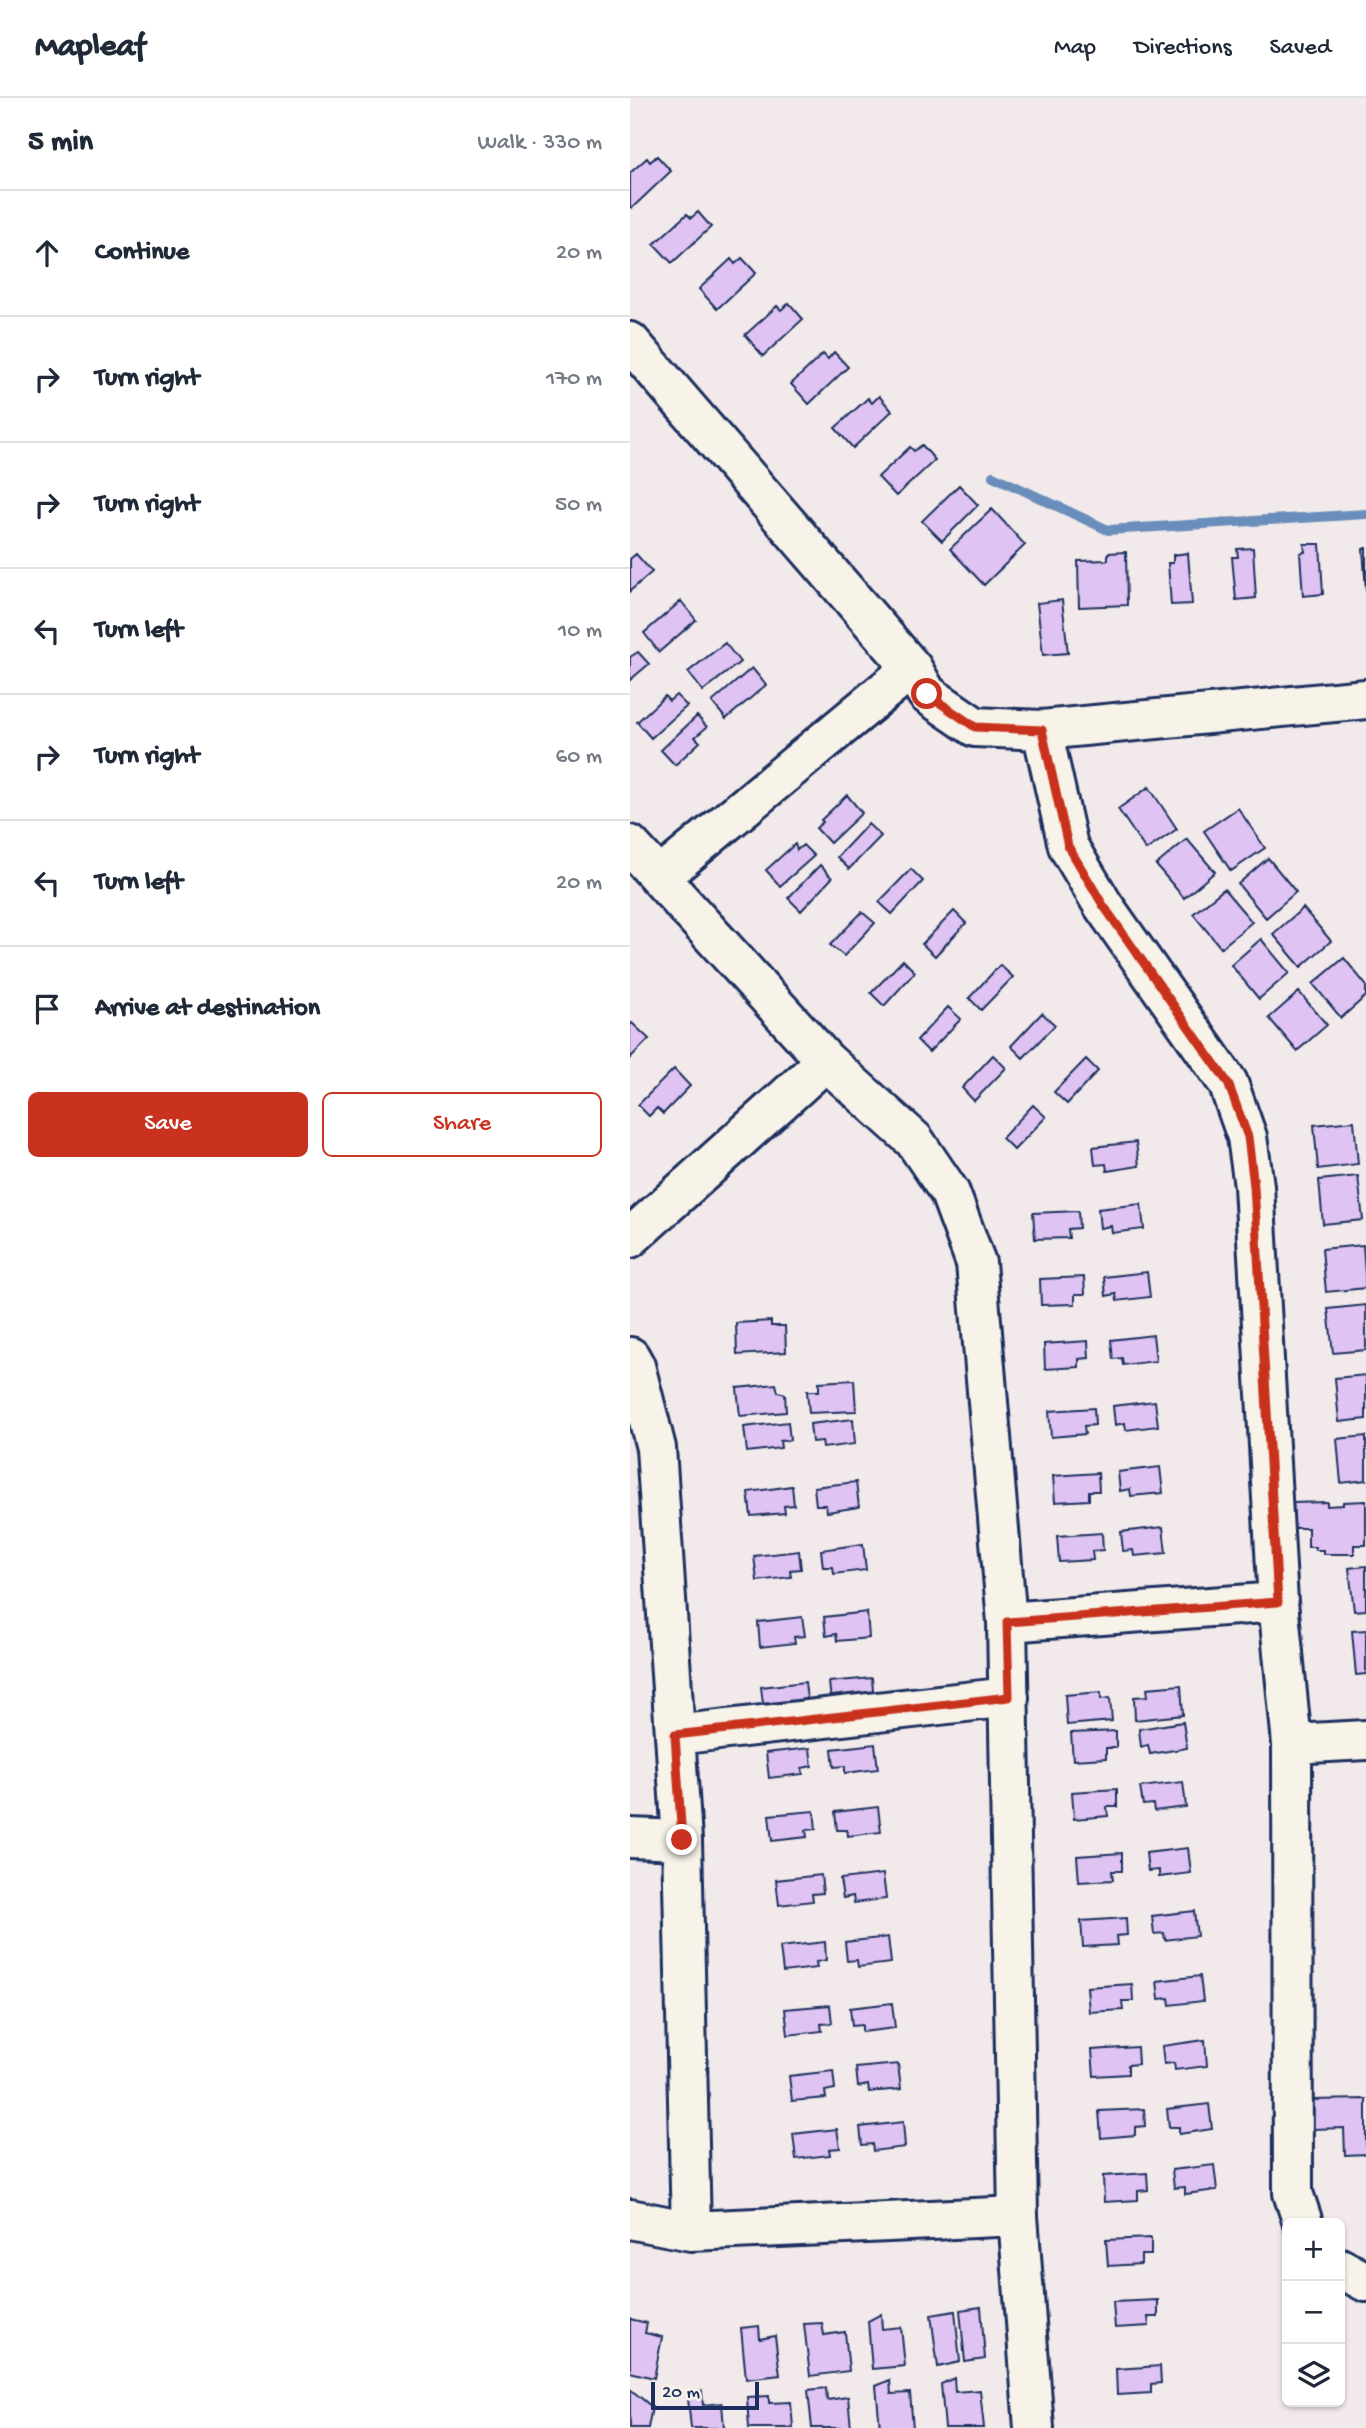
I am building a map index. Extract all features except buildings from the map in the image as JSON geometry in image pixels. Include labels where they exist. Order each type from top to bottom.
[{"type":"street","points":[[630,342],[912,668],[927,694],[975,727],[1042,730],[1366,699]]},
{"type":"street","points":[[660,877],[912,668]]},
{"type":"street","points":[[1042,730],[1068,846],[1103,905],[1228,1083],[1248,1137],[1254,1186],[1278,1602],[1292,1744],[1293,2193],[1301,2218]]},
{"type":"street","points":[[630,845],[826,1061],[914,1140],[950,1193],[976,1263],[1007,1622],[1018,2216],[1034,2428]]},
{"type":"street","points":[[630,1238],[826,1061]]},
{"type":"street","points":[[630,1357],[635,1366],[656,1448],[682,1840],[691,2231]]},
{"type":"street","points":[[1007,1622],[1278,1602]]},
{"type":"street","points":[[675,1735],[1009,1697]]},
{"type":"street","points":[[1292,1744],[1366,1740]]},
{"type":"street","points":[[630,1838],[682,1840]]},
{"type":"street","points":[[630,2219],[691,2231],[1018,2216]]},
{"type":"street","points":[[1345,2271],[1366,2282]]},
{"type":"waterway","points":[[993,476],[1108,530],[1366,514]]},
{"type":"route","points":[[682,1840],[675,1735],[1009,1697],[1007,1622],[1278,1602],[1254,1186],[1248,1137],[1228,1083],[1103,905],[1068,846],[1042,730],[975,727],[927,694]]}]
